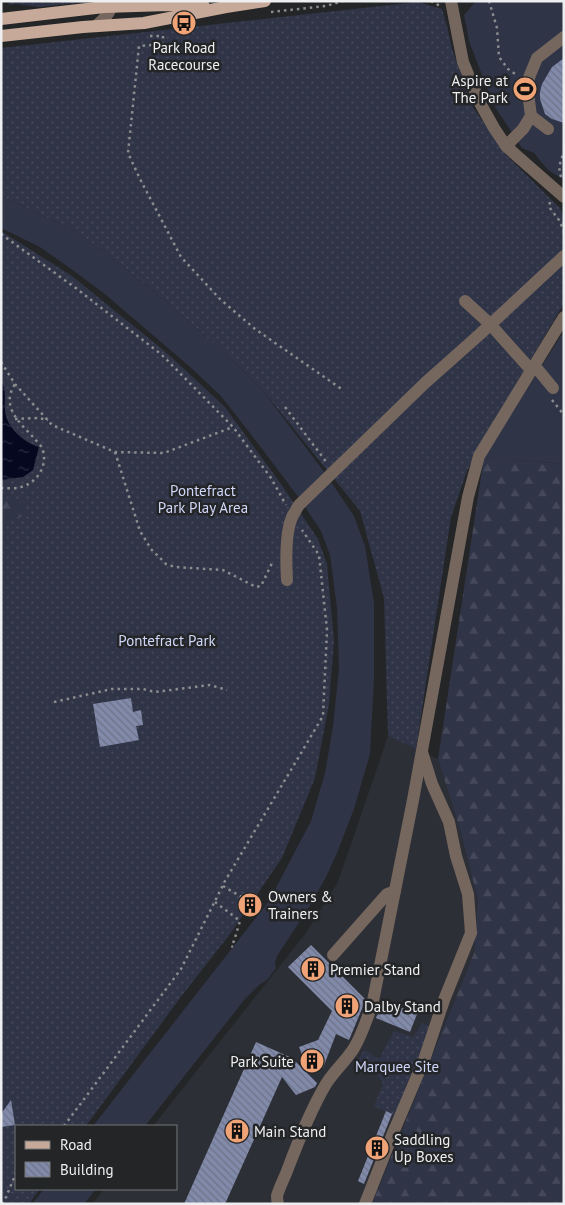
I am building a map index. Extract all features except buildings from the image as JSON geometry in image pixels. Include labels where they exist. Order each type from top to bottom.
[{"type":"main road","points":[[1,36],[144,23],[226,6],[265,1]]},
{"type":"main road","points":[[1,19],[113,4],[164,3],[226,6]]},
{"type":"street","points":[[451,1],[463,62],[480,103],[494,128],[506,146],[559,193]]},
{"type":"street","points":[[96,26],[105,19],[113,4]]},
{"type":"street","points":[[506,146],[523,129],[530,116],[527,86],[537,58],[564,36]]},
{"type":"street","points":[[530,116],[548,130]]},
{"type":"street","points":[[287,580],[287,546],[292,517],[299,505],[424,383],[564,256]]},
{"type":"street","points":[[464,301],[490,324],[553,388]]},
{"type":"street","points":[[278,1204],[278,1193],[317,1102],[338,1066],[354,1048],[372,1006],[396,891],[468,497],[479,456],[533,368],[559,337],[564,317]]},
{"type":"street","points":[[365,1204],[424,1060],[444,1000],[471,933],[468,894],[456,856],[449,822],[432,784],[422,750]]},
{"type":"street","points":[[333,955],[387,894],[396,891]]},
{"type":"path","points":[[489,1],[497,28],[498,57],[517,76],[529,79]]},
{"type":"path","points":[[147,36],[163,36],[163,44],[139,46],[128,153],[180,257],[220,299],[255,329],[343,390]]},
{"type":"path","points":[[564,151],[559,166],[561,176],[559,193],[549,207],[559,220],[564,231]]},
{"type":"path","points":[[1,234],[77,288],[162,355],[233,427],[271,478],[292,517],[319,555],[327,630],[323,716],[223,886],[182,969],[65,1125]]},
{"type":"path","points":[[1,362],[15,384],[52,425],[115,452],[164,453],[233,427]]},
{"type":"path","points":[[1,488],[20,488],[28,484],[38,477],[44,466],[42,447],[15,419],[10,406],[10,391],[15,384]]},
{"type":"path","points":[[285,408],[334,472]]},
{"type":"path","points":[[15,419],[38,418],[48,420]]},
{"type":"path","points":[[115,452],[140,531],[151,549],[166,564],[175,567],[223,570],[256,587],[261,586],[279,550],[287,546]]},
{"type":"path","points":[[54,702],[112,689],[142,689],[155,692],[210,685],[227,690]]},
{"type":"path","points":[[223,886],[245,899]]},
{"type":"path","points":[[215,902],[240,921],[231,946],[233,947]]},
{"type":"path","points":[[2,1204],[15,1174]]},
{"type":"shaded area","points":[[388,736],[438,759],[459,826],[478,900],[474,953],[372,1204],[92,1204],[103,1190],[178,1190],[178,1125],[154,1125],[305,934],[338,882]]},
{"type":"green space","points":[[8,1],[97,1],[40,7],[9,5]]},
{"type":"green space","name":"Aspire at The Park","points":[[476,1],[564,1],[564,180],[548,170],[534,153],[522,148],[493,104],[469,41],[464,15]]},
{"type":"green space","points":[[418,2],[442,9],[452,49],[473,107],[506,155],[560,208],[564,219],[564,303],[480,446],[467,471],[451,517],[416,749],[388,736],[384,598],[360,511],[260,387],[219,348],[163,299],[102,250],[71,229],[1,196],[1,48]]},
{"type":"green space","points":[[1,196],[71,229],[102,250],[163,299],[260,387],[325,473],[354,516],[365,546],[374,603],[374,678],[370,754],[354,809],[325,879],[277,956],[276,968],[267,980],[245,999],[146,1125],[94,1125],[269,901],[311,821],[325,773],[333,726],[339,669],[337,608],[330,555],[321,531],[299,498],[220,395],[106,295],[40,247],[1,228]]},
{"type":"green space","name":"Pontefract Park","points":[[1,231],[72,276],[167,353],[225,407],[318,539],[327,564],[334,641],[329,704],[315,778],[282,858],[230,934],[180,998],[87,1125],[15,1125],[15,1190],[39,1190],[29,1204],[1,1204]]},
{"type":"green space","points":[[564,331],[564,464],[484,457]]},
{"type":"green space","points":[[484,457],[564,464],[564,1204],[372,1204],[474,953],[478,900],[459,826],[438,759]]},
{"type":"green space","points":[[23,501],[30,514],[1,524],[1,503]]},
{"type":"green space","name":"Marquee Site","points":[[422,1023],[428,1026],[430,1034],[395,1116],[374,1106],[383,1083],[375,1073],[356,1061],[365,1050],[379,1059],[394,1031],[413,1037]]},
{"type":"green space","points":[[43,1190],[95,1190],[84,1204],[32,1204]]},
{"type":"water","points":[[1,382],[4,388],[5,410],[8,422],[21,438],[39,447],[33,470],[23,477],[1,480]]},
{"type":"place","name":"Park Road Racecourse","points":[[184,23]]},
{"type":"place","name":"Aspire at The Park","points":[[525,89]]},
{"type":"place","name":"Owners & Trainers","points":[[250,905]]},
{"type":"place","name":"Premier Stand","points":[[313,969]]},
{"type":"place","name":"Dalby Stand","points":[[347,1006]]},
{"type":"place","name":"Park Suite","points":[[312,1061]]},
{"type":"place","name":"Main Stand","points":[[237,1131]]},
{"type":"place","name":"Saddling Up Boxes","points":[[377,1148]]},
{"type":"park label","name":"Pontefract Park Play Area","points":[[203,498]]}]
